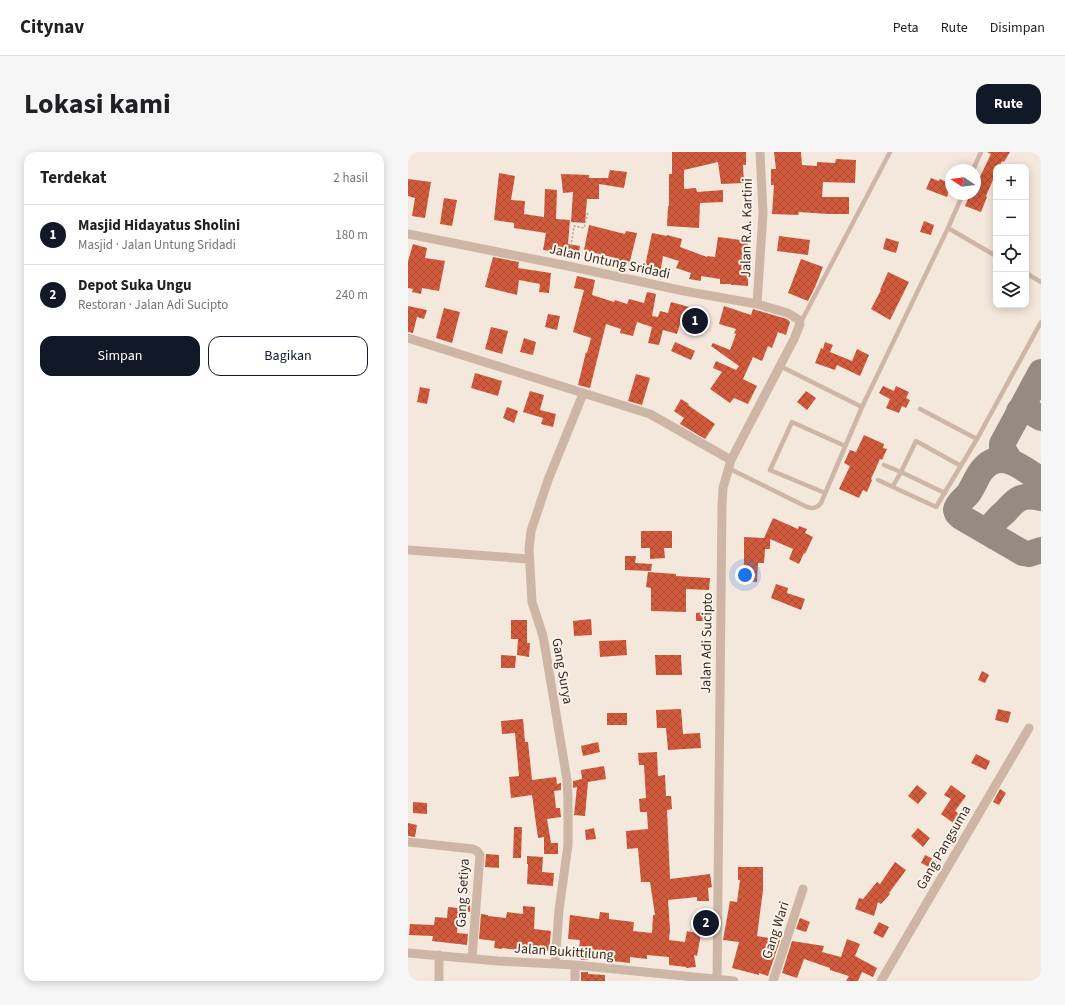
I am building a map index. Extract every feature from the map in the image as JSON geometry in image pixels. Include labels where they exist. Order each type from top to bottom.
[{"type":"street","name":"Jalan R.A. Kartini","points":[[757,304],[763,213],[760,152]]},
{"type":"street","name":"Jalan Untung Sridadi","points":[[408,234],[684,291],[757,304],[788,313],[800,320],[800,324]]},
{"type":"street","name":"Jalan Adi Sucipto","points":[[717,981],[723,488],[729,464],[800,324]]},
{"type":"street","points":[[408,338],[650,414],[729,464]]},
{"type":"street","name":"Gang Surya","points":[[555,964],[559,910],[568,845],[568,793],[543,636],[532,602],[528,549],[531,530],[548,480],[583,394]]},
{"type":"street","points":[[408,550],[529,559]]},
{"type":"street","name":"Gang Pangsuma","points":[[881,981],[1029,728]]},
{"type":"street","name":"Gang Setiya","points":[[408,842],[472,849],[477,851],[480,855],[472,958]]},
{"type":"street","name":"Gang Wari","points":[[773,981],[803,889]]},
{"type":"street","name":"Jalan Bukittilung","points":[[408,953],[575,965],[717,981],[734,981]]},
{"type":"street","points":[[439,955],[439,981]]},
{"type":"street","points":[[575,965],[576,981]]},
{"type":"lane","points":[[800,324],[890,152]]},
{"type":"lane","points":[[976,164],[981,152]]},
{"type":"lane","points":[[729,464],[807,508],[813,508],[821,503],[862,407],[960,200]]},
{"type":"lane","points":[[948,228],[993,254]]},
{"type":"lane","points":[[1029,275],[1041,282]]},
{"type":"lane","points":[[878,480],[936,507],[976,439],[1041,322]]},
{"type":"lane","points":[[780,366],[862,407]]},
{"type":"lane","points":[[920,409],[976,439]]},
{"type":"lane","points":[[825,493],[770,470],[792,422],[845,446]]},
{"type":"lane","points":[[893,486],[916,441],[960,466]]},
{"type":"lane","points":[[884,466],[944,493]]},
{"type":"path","points":[[568,266],[574,226],[584,228],[588,212]]},
{"type":"building","points":[[672,152],[746,152],[746,165],[743,165],[744,183],[721,184],[718,162],[684,170],[684,189],[696,188],[697,192],[723,190],[723,202],[700,203],[699,228],[667,226],[669,206],[669,174],[672,174]]},
{"type":"building","points":[[774,152],[801,152],[802,165],[817,166],[817,162],[835,163],[836,159],[856,160],[855,183],[823,182],[822,197],[849,197],[849,214],[799,212],[798,215],[772,214],[774,185],[771,185],[771,169],[776,169]]},
{"type":"building","points":[[987,152],[1010,152],[1004,162],[1002,161],[1000,164],[993,164],[993,180],[981,212],[965,206],[968,200],[981,200],[981,175],[991,154]]},
{"type":"building","points":[[610,170],[627,172],[624,188],[599,184],[599,199],[587,199],[585,223],[571,222],[573,192],[563,193],[561,174],[589,175],[589,178],[608,178]]},
{"type":"building","points":[[499,173],[515,176],[511,200],[525,201],[524,214],[544,217],[545,189],[557,190],[556,219],[570,220],[568,244],[580,246],[578,258],[543,250],[546,233],[514,228],[514,223],[494,220]]},
{"type":"building","points":[[931,178],[945,181],[945,196],[926,189]]},
{"type":"building","points":[[408,179],[431,182],[425,218],[412,216],[415,198],[408,196]]},
{"type":"building","points":[[444,198],[457,200],[452,226],[440,224]]},
{"type":"building","points":[[924,221],[934,225],[931,235],[920,232]]},
{"type":"building","points":[[589,225],[625,234],[626,231],[637,233],[629,265],[618,263],[619,259],[584,250]]},
{"type":"building","points":[[652,233],[682,239],[680,247],[707,257],[715,257],[718,237],[748,241],[745,263],[748,263],[748,286],[731,285],[732,283],[720,284],[720,279],[701,276],[701,281],[689,279],[691,273],[676,268],[679,261],[663,256],[660,274],[644,271]]},
{"type":"building","points":[[779,236],[810,240],[808,255],[777,251]]},
{"type":"building","points":[[886,238],[899,242],[896,253],[883,249]]},
{"type":"building","points":[[413,244],[427,248],[425,258],[445,261],[439,291],[422,288],[421,294],[412,292],[413,289],[408,288],[408,261]]},
{"type":"building","points":[[493,257],[519,262],[518,268],[551,273],[549,293],[539,292],[540,284],[519,280],[517,295],[485,287]]},
{"type":"building","points":[[801,259],[823,267],[808,301],[788,293]]},
{"type":"building","points":[[888,272],[909,282],[890,320],[871,309]]},
{"type":"building","points":[[577,276],[595,280],[592,295],[614,302],[615,300],[627,304],[629,299],[644,303],[647,292],[656,294],[652,316],[658,317],[660,311],[668,313],[671,302],[693,308],[695,306],[709,316],[695,335],[680,324],[677,334],[663,330],[659,345],[648,343],[652,327],[637,322],[633,336],[620,333],[621,329],[606,324],[590,388],[578,385],[591,338],[573,332],[584,290],[574,288]]},
{"type":"building","points":[[408,306],[427,310],[424,319],[417,317],[413,333],[408,332]]},
{"type":"building","points":[[724,306],[751,315],[753,309],[787,319],[790,322],[786,335],[778,332],[772,348],[768,346],[762,361],[753,357],[743,379],[757,386],[748,404],[734,398],[730,403],[710,389],[722,372],[713,368],[716,361],[736,370],[739,366],[711,346],[713,343],[730,350],[736,334],[734,333],[736,329],[719,324]]},
{"type":"building","points":[[444,308],[460,312],[452,343],[436,338]]},
{"type":"building","points":[[548,314],[560,316],[557,330],[545,327]]},
{"type":"building","points":[[491,327],[508,331],[502,354],[485,349]]},
{"type":"building","points":[[524,338],[536,342],[533,355],[520,352]]},
{"type":"building","points":[[675,342],[695,351],[691,360],[671,351]]},
{"type":"building","points":[[825,342],[833,345],[830,352],[852,361],[857,349],[869,355],[860,376],[837,365],[835,370],[815,363],[821,348],[823,349]]},
{"type":"building","points":[[475,373],[502,381],[498,396],[471,388]]},
{"type":"building","points":[[636,374],[650,378],[642,405],[628,401]]},
{"type":"building","points":[[883,386],[894,391],[896,386],[909,392],[906,398],[910,400],[906,408],[902,406],[899,413],[886,408],[890,399],[879,393]]},
{"type":"building","points":[[420,387],[430,389],[427,404],[417,402]]},
{"type":"building","points":[[530,391],[544,395],[540,410],[556,414],[553,427],[541,424],[543,418],[523,412]]},
{"type":"building","points":[[806,391],[816,398],[807,410],[797,402]]},
{"type":"building","points":[[681,399],[715,424],[705,439],[680,424],[684,418],[674,411]]},
{"type":"building","points":[[507,407],[518,411],[514,423],[503,418]]},
{"type":"building","points":[[864,435],[884,444],[883,448],[887,449],[882,460],[880,459],[867,492],[863,490],[859,498],[839,489],[850,466],[844,463],[850,450],[856,452]]},
{"type":"building","points":[[773,518],[798,529],[799,526],[807,529],[805,533],[813,537],[805,554],[804,553],[799,564],[789,559],[793,549],[770,539],[770,549],[765,549],[764,563],[758,563],[757,582],[742,581],[744,537],[764,538]]},
{"type":"building","points":[[641,531],[672,531],[672,548],[664,548],[665,558],[650,559],[650,548],[641,548]]},
{"type":"building","points":[[625,556],[636,556],[635,563],[652,564],[651,571],[625,570]]},
{"type":"building","points":[[648,572],[676,574],[676,576],[710,578],[709,590],[686,589],[686,612],[651,611],[651,588],[646,587]]},
{"type":"building","points":[[776,584],[788,588],[787,593],[805,599],[801,610],[771,598]]},
{"type":"building","points":[[703,612],[704,621],[696,621],[696,613]]},
{"type":"building","points":[[591,619],[592,635],[574,636],[573,621]]},
{"type":"building","points":[[511,620],[527,620],[527,643],[530,643],[529,657],[517,655],[518,639],[511,639]]},
{"type":"building","points":[[626,640],[627,655],[600,657],[599,641]]},
{"type":"building","points":[[501,655],[516,656],[515,668],[501,668]]},
{"type":"building","points":[[655,655],[681,655],[682,675],[656,675]]},
{"type":"building","points":[[982,671],[989,675],[985,683],[978,680]]},
{"type":"building","points":[[681,709],[683,734],[700,733],[701,748],[668,750],[666,728],[657,728],[656,710]]},
{"type":"building","points":[[998,709],[1011,712],[1008,723],[995,720]]},
{"type":"building","points":[[607,713],[627,713],[627,725],[607,725]]},
{"type":"building","points":[[523,719],[525,742],[528,742],[532,780],[556,777],[557,784],[561,783],[561,790],[554,791],[556,808],[560,808],[561,817],[547,819],[551,843],[558,843],[558,854],[544,854],[544,837],[538,838],[532,795],[511,798],[509,777],[519,776],[515,733],[502,734],[501,721]]},
{"type":"building","points":[[598,742],[600,752],[583,756],[581,746]]},
{"type":"building","points":[[657,752],[658,776],[665,775],[666,796],[671,796],[672,809],[667,810],[670,879],[710,874],[712,887],[708,888],[709,901],[697,901],[697,897],[668,900],[670,930],[669,940],[685,942],[687,931],[701,934],[697,956],[694,955],[696,967],[686,968],[669,965],[669,957],[647,955],[647,959],[630,957],[630,963],[612,961],[613,954],[593,952],[592,958],[588,958],[588,960],[581,960],[581,957],[578,957],[580,940],[568,939],[570,915],[599,919],[600,912],[609,913],[609,919],[634,922],[633,931],[652,933],[653,915],[655,915],[650,882],[641,882],[638,848],[627,849],[626,831],[648,829],[647,812],[640,812],[639,799],[646,798],[644,765],[639,765],[638,753]]},
{"type":"building","points":[[976,754],[990,761],[986,770],[971,763]]},
{"type":"building","points":[[604,766],[606,779],[588,782],[585,816],[574,815],[577,787],[573,788],[573,781],[582,779],[581,770]]},
{"type":"building","points":[[917,785],[927,793],[918,804],[908,796]]},
{"type":"building","points":[[951,785],[966,796],[955,811],[962,816],[956,825],[941,814],[951,799],[944,795]]},
{"type":"building","points":[[1000,789],[1006,793],[999,805],[993,802]]},
{"type":"building","points":[[413,802],[427,803],[427,814],[413,813]]},
{"type":"building","points":[[408,823],[417,825],[415,837],[408,836]]},
{"type":"building","points":[[514,827],[522,827],[521,858],[513,858]]},
{"type":"building","points":[[594,828],[596,839],[586,840],[585,830]]},
{"type":"building","points":[[918,828],[930,838],[923,847],[911,836]]},
{"type":"building","points":[[486,854],[499,855],[499,868],[485,867]]},
{"type":"building","points":[[925,855],[937,861],[933,869],[921,863]]},
{"type":"building","points":[[527,856],[543,857],[542,872],[554,873],[553,886],[527,884]]},
{"type":"building","points":[[895,862],[906,870],[889,893],[890,894],[881,904],[878,902],[874,916],[855,909],[859,898],[863,899],[877,882],[880,884]]},
{"type":"building","points":[[738,867],[763,867],[763,890],[757,936],[780,940],[768,976],[732,968],[739,942],[723,940],[730,901],[737,902],[740,880],[738,880]]},
{"type":"building","points":[[463,904],[470,904],[470,912],[462,911]]},
{"type":"building","points":[[523,906],[535,907],[534,929],[551,931],[549,951],[532,949],[531,952],[494,948],[495,941],[479,939],[481,914],[506,918],[507,912],[523,914]]},
{"type":"building","points":[[448,907],[459,908],[457,933],[468,934],[467,945],[432,941],[433,936],[409,935],[410,924],[434,925],[435,917],[447,918]]},
{"type":"building","points":[[800,918],[810,922],[806,932],[796,929]]},
{"type":"building","points":[[879,922],[889,927],[883,938],[873,933]]},
{"type":"building","points":[[847,939],[860,944],[855,956],[877,968],[873,977],[862,972],[858,981],[846,981],[849,976],[804,959],[797,978],[782,973],[792,941],[824,946],[822,952],[841,957]]},
{"type":"building","points":[[581,972],[605,975],[605,981],[581,981]]},
{"type":"taxiway","points":[[1011,462],[1002,448],[1002,444],[1041,372]]},
{"type":"taxiway","points":[[1019,411],[1027,410],[1041,418]]},
{"type":"taxiway","points":[[1041,480],[1012,462],[997,460],[989,463],[982,470],[968,494],[958,504],[956,510],[961,517],[1023,553],[1029,554],[1041,550]]},
{"type":"taxiway","points":[[995,537],[992,533],[992,526],[1013,503],[1024,497],[1041,498]]},
{"type":"place","name":"Masjid Hidayatus Sholini","points":[[695,321]]},
{"type":"place","name":"Depot Suka Ungu","points":[[706,923]]}]
